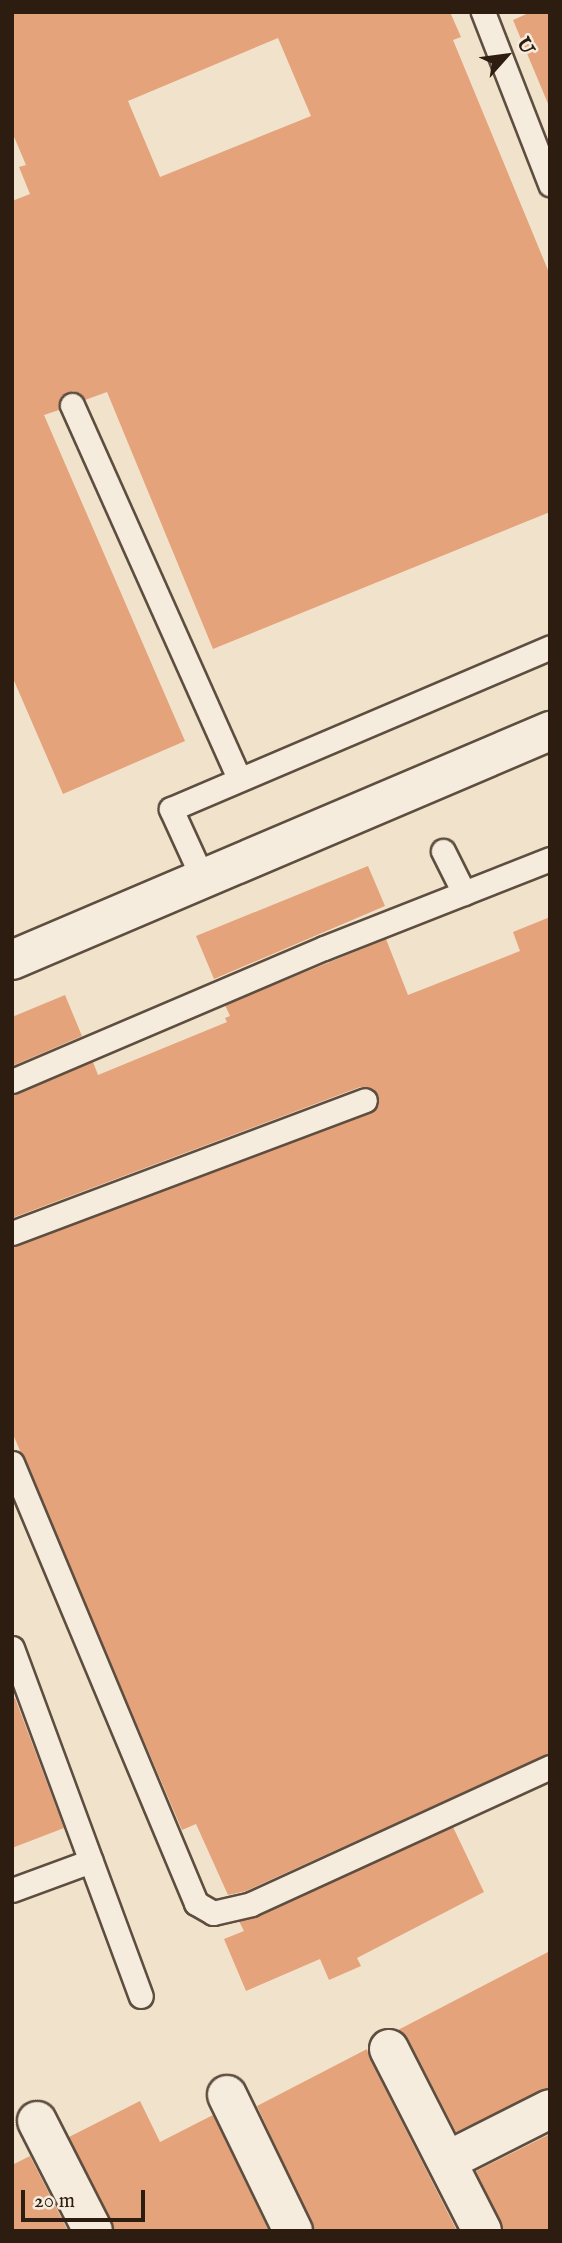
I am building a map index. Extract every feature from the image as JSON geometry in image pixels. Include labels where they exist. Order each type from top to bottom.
[{"type":"street","points":[[12,960],[550,731]]},
{"type":"street","points":[[389,2049],[482,2231]]},
{"type":"street","points":[[227,2095],[293,2231]]},
{"type":"street","points":[[447,2161],[550,2109]]},
{"type":"street","points":[[37,2121],[93,2231]]},
{"type":"lane","points":[[483,12],[550,184]]},
{"type":"lane","points":[[72,405],[239,778]]},
{"type":"lane","points":[[203,879],[171,809],[550,647]]},
{"type":"lane","points":[[443,851],[464,893]]},
{"type":"lane","points":[[12,1081],[324,948],[550,859]]},
{"type":"lane","points":[[12,1233],[365,1100]]},
{"type":"lane","points":[[12,1463],[196,1903],[213,1913],[251,1904],[550,1767]]},
{"type":"lane","points":[[12,1648],[141,1996]]},
{"type":"lane","points":[[12,1890],[91,1861]]},
{"type":"building","points":[[12,12],[450,12],[461,37],[453,40],[550,275],[550,512],[213,649],[107,392],[85,400],[74,391],[61,396],[59,410],[44,415],[185,741],[63,794],[12,676],[12,201],[30,194],[19,167],[26,165],[12,132]],"holes":[[[278,38],[311,116],[160,177],[128,101]]]},
{"type":"building","points":[[531,12],[550,12],[549,106],[513,20]]},
{"type":"building","points":[[368,866],[385,906],[214,979],[196,936]]},
{"type":"building","points":[[550,917],[550,1753],[246,1891],[228,1895],[196,1824],[182,1830],[12,1432],[12,1247],[370,1113],[376,1108],[378,1096],[373,1089],[360,1087],[12,1218],[12,1095],[93,1062],[98,1075],[227,1022],[225,1018],[230,1016],[225,1005],[386,939],[408,995],[520,951],[513,932]]},
{"type":"building","points":[[65,995],[82,1036],[12,1066],[12,1017]]},
{"type":"building","points":[[15,1698],[64,1828],[12,1848],[12,1699]]},
{"type":"building","points":[[453,1827],[484,1892],[357,1958],[361,1966],[329,1980],[320,1959],[246,1991],[224,1939],[244,1931],[239,1921],[257,1917]]},
{"type":"building","points":[[550,1951],[550,2087],[456,2132],[408,2039],[398,2030]]},
{"type":"building","points":[[367,2049],[457,2231],[315,2231],[257,2106]]},
{"type":"building","points":[[140,2101],[160,2142],[213,2115],[269,2231],[115,2231],[69,2137]]},
{"type":"building","points":[[550,2134],[550,2231],[504,2231],[476,2171]]},
{"type":"building","points":[[30,2156],[68,2231],[12,2231],[12,2165]]}]
